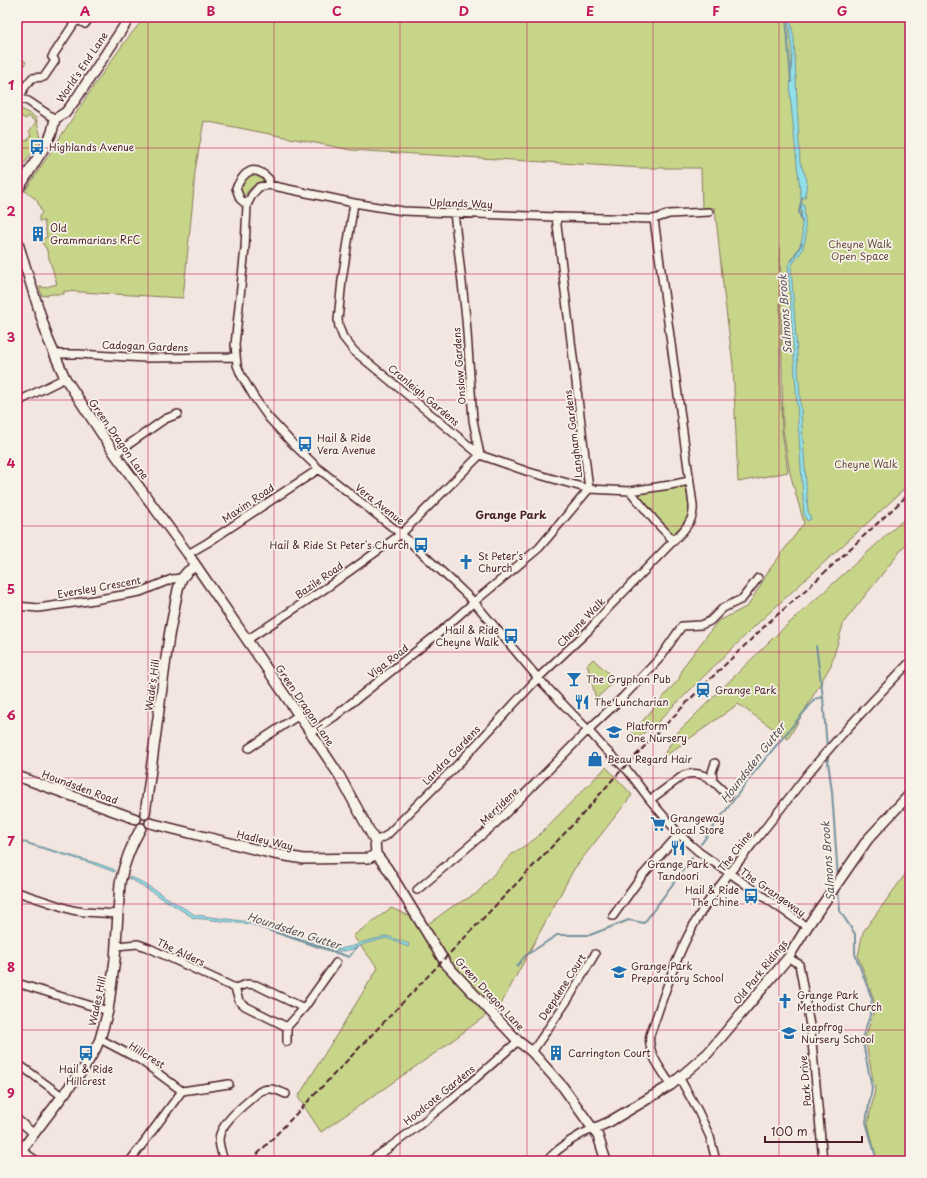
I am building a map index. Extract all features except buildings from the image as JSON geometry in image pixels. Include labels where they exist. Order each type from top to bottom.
[{"type":"street","points":[[17,191],[47,143],[52,132],[55,119],[34,105],[18,98],[32,78],[43,77],[45,75],[55,61],[52,57],[75,22],[80,21],[86,24],[90,17]]},
{"type":"street","name":"World's End Lane","points":[[55,119],[66,112],[76,99],[130,17]]},
{"type":"street","points":[[249,171],[257,171],[265,175],[269,179],[269,185],[259,187],[252,195],[247,205],[240,199],[236,188],[242,177],[249,171]]},
{"type":"street","name":"Uplands Way","points":[[269,185],[354,203],[403,211],[654,219],[669,214],[709,212]]},
{"type":"street","name":"Cranleigh Gardens","points":[[354,203],[342,280],[338,320],[343,336],[354,351],[480,455],[529,472],[589,489],[630,491],[689,481]]},
{"type":"street","name":"Vera Avenue","points":[[247,205],[245,248],[235,345],[236,357],[241,375],[254,397],[268,417],[319,469],[401,534],[474,602],[538,678],[605,749],[628,771]]},
{"type":"street","name":"Onslow Gardens","points":[[454,212],[466,318],[473,420],[480,455]]},
{"type":"street","name":"Langham Gardens","points":[[474,602],[539,548],[589,489],[556,217]]},
{"type":"street","name":"Cheyne Walk","points":[[538,678],[589,630],[609,607],[674,541],[690,521],[694,513],[654,219]]},
{"type":"street","name":"Green Dragon Lane","points":[[17,240],[48,339],[65,378],[115,454],[188,554],[339,775],[375,842],[376,854],[387,868],[446,964],[518,1041],[532,1052],[563,1087],[598,1136],[606,1161]]},
{"type":"street","name":"Cadogan Gardens","points":[[54,354],[145,358],[236,357]]},
{"type":"street","points":[[17,402],[65,378]]},
{"type":"street","points":[[115,454],[165,419],[178,414]]},
{"type":"street","points":[[401,534],[480,455]]},
{"type":"street","name":"Maxim Road","points":[[188,554],[319,469]]},
{"type":"street","points":[[630,491],[674,541]]},
{"type":"street","name":"Bazile Road","points":[[247,640],[329,586],[401,534]]},
{"type":"street","points":[[182,578],[188,571],[196,566]]},
{"type":"street","name":"Eversley Crescent","points":[[17,606],[38,608],[88,601],[140,592],[172,579],[182,578]]},
{"type":"street","name":"Wade's Hill","points":[[145,814],[169,636],[178,589],[182,578]]},
{"type":"street","name":"Merridene","points":[[418,890],[495,824],[588,730],[623,697],[659,659],[682,626],[701,625],[710,621],[723,608],[742,599],[758,578]]},
{"type":"street","name":"Viga Road","points":[[311,733],[440,632],[474,602]]},
{"type":"street","name":"The Chine","points":[[671,1085],[650,1049],[649,1041],[683,945],[692,926],[704,907],[807,775],[865,709],[910,662]]},
{"type":"street","name":"Landra Gardens","points":[[375,842],[386,836],[461,761],[538,678]]},
{"type":"street","points":[[249,748],[299,715]]},
{"type":"street","points":[[713,780],[712,772],[715,763]]},
{"type":"street","name":"The Grangeway","points":[[628,771],[650,800],[680,834],[699,852],[807,927]]},
{"type":"street","points":[[650,800],[684,775],[693,773],[713,780],[728,796]]},
{"type":"street","name":"Houndsden Road","points":[[17,776],[136,819]]},
{"type":"street","name":"Old Park Ridings","points":[[593,1129],[609,1122],[671,1085],[708,1053],[790,955],[807,927],[868,838],[910,794]]},
{"type":"street","points":[[140,814],[145,814],[150,818],[150,823],[146,827],[140,828],[136,819],[140,814]]},
{"type":"street","name":"Hadley Way","points":[[150,823],[274,854],[304,859],[369,858],[376,854]]},
{"type":"street","name":"Wades Hill","points":[[19,1153],[86,1065],[100,1039],[108,1011],[114,977],[120,883],[123,869],[134,839],[140,828]]},
{"type":"street","points":[[613,916],[642,876],[680,834]]},
{"type":"street","points":[[17,892],[72,910],[118,914]]},
{"type":"street","name":"The Alders","points":[[116,946],[138,944],[235,988]]},
{"type":"street","name":"Deepdene Court","points":[[532,1052],[569,998],[595,954]]},
{"type":"street","name":"Park Drive","points":[[790,955],[799,964],[811,1031],[823,1161]]},
{"type":"street","points":[[287,1042],[287,1027],[304,1008],[336,963]]},
{"type":"street","points":[[17,984],[108,1011]]},
{"type":"street","points":[[287,1027],[245,1006],[239,1001],[235,988],[247,984],[256,985],[304,1008]]},
{"type":"street","name":"Hillcrest","points":[[100,1039],[140,1060],[182,1091]]},
{"type":"street","name":"Hoodcote Gardens","points":[[370,1161],[388,1149],[466,1088],[518,1041]]},
{"type":"street","points":[[17,1063],[62,1096]]},
{"type":"street","points":[[679,1077],[698,1111],[710,1137],[716,1161]]},
{"type":"street","points":[[130,1161],[182,1091],[229,1084]]},
{"type":"street","points":[[224,1161],[219,1139],[227,1122],[259,1092],[265,1089],[271,1089],[286,1094]]},
{"type":"street","points":[[17,1119],[34,1134]]},
{"type":"street","points":[[546,1161],[556,1151],[580,1133],[593,1129]]},
{"type":"street","points":[[19,1153],[37,1161]]},
{"type":"green space","name":"Cheyne Walk Open Space","points":[[145,17],[910,17],[910,484],[759,622],[660,720],[638,738],[632,733],[679,679],[683,667],[717,622],[748,606],[770,569],[804,523],[790,473],[783,430],[780,247],[780,380],[782,431],[788,472],[738,482],[733,365],[715,208],[702,209],[701,168],[642,168],[351,150],[204,121],[195,171],[183,298],[64,291],[64,294],[42,296],[40,286],[43,288],[57,284],[46,248],[43,244],[42,239],[47,237],[44,221],[39,221],[39,216],[42,213],[37,200],[25,191],[93,87],[124,43]]},
{"type":"green space","points":[[17,56],[26,62],[18,71]]},
{"type":"green space","points":[[17,106],[36,118],[41,138],[25,163],[20,160],[17,165],[17,136],[25,141],[28,140],[31,134],[29,132],[36,122],[28,116],[26,119],[17,114]]},
{"type":"green space","points":[[249,174],[260,174],[267,182],[254,186],[244,197],[240,188]]},
{"type":"green space","points":[[686,486],[689,507],[688,516],[683,524],[673,534],[640,500],[639,494],[641,491]]},
{"type":"green space","points":[[910,514],[910,539],[844,622],[831,665],[788,739],[738,704],[661,759],[678,732],[775,636]]},
{"type":"green space","points":[[593,659],[616,680],[596,699],[587,665]]},
{"type":"green space","points":[[606,767],[632,795],[574,869],[501,1004],[441,1049],[321,1132],[298,1097],[378,968],[353,936],[391,908],[428,924],[453,906],[476,894],[512,854],[535,839]]},
{"type":"green space","points":[[910,868],[910,1161],[877,1161],[868,1123],[875,1090],[865,1038],[873,1014],[874,1000],[858,956],[863,932]]},
{"type":"water","points":[[788,17],[790,17],[794,39],[800,162],[807,180],[805,198],[801,198],[790,94],[792,53]]},
{"type":"water","points":[[801,204],[804,204],[806,237],[802,251],[791,266],[808,511],[811,519],[807,521],[804,515],[788,266],[799,249],[803,236]]},
{"type":"water","points":[[17,838],[28,843],[115,870],[114,872],[91,863],[28,844],[17,840]]},
{"type":"water","points":[[128,878],[138,880],[195,915],[250,922],[335,950],[387,936],[409,944],[408,947],[387,938],[364,944],[357,948],[345,951],[336,951],[250,924],[194,918]]},
{"type":"waterway","name":"Salmons Brook","points":[[786,17],[791,82]]},
{"type":"waterway","name":"Salmons Brook","points":[[802,197],[799,212],[802,222]]},
{"type":"waterway","name":"Salmons Brook","points":[[792,260],[802,243]]},
{"type":"waterway","name":"Salmons Brook","points":[[816,646],[823,697],[827,748]]},
{"type":"waterway","name":"Houndsden Gutter","points":[[701,844],[755,771],[815,699],[823,697]]},
{"type":"waterway","name":"Salmons Brook","points":[[827,754],[832,792],[838,878]]},
{"type":"waterway","name":"Houndsden Gutter","points":[[517,966],[525,956],[557,935],[590,935],[629,920],[644,923],[692,858]]},
{"type":"waterway","name":"Salmons Brook","points":[[838,888],[840,911],[855,934],[855,954],[872,999],[870,1016],[862,1038],[872,1088],[866,1122],[877,1161]]},
{"type":"waterway","name":"Houndsden Gutter","points":[[259,927],[349,957],[357,947]]},
{"type":"railway","points":[[251,1161],[582,815],[613,779],[701,688],[768,623],[910,493]]},
{"type":"place","name":"Highlands Avenue","points":[[37,147]]},
{"type":"place","name":"Old Grammarians RFC","points":[[38,234]]},
{"type":"place","name":"Hail & Ride Vera Avenue","points":[[305,444]]},
{"type":"place","name":"Hail & Ride St Peter's Church","points":[[421,545]]},
{"type":"place","name":"St Peter's Church","points":[[466,562]]},
{"type":"place","name":"Hail & Ride Cheyne Walk","points":[[511,636]]},
{"type":"place","name":"The Gryphon Pub","points":[[574,679]]},
{"type":"place","name":"Grange Park","points":[[703,690]]},
{"type":"place","name":"The Luncharian","points":[[582,702]]},
{"type":"place","name":"Platform One Nursery","points":[[614,732]]},
{"type":"place","name":"Beau Regard Hair","points":[[595,759]]},
{"type":"place","name":"Grangeway Local Store","points":[[658,824]]},
{"type":"place","name":"Grange Park Tandoori","points":[[678,848]]},
{"type":"place","name":"Hail & Ride The Chine","points":[[751,896]]},
{"type":"place","name":"Grange Park Preparatory School","points":[[619,972]]},
{"type":"place","name":"Grange Park Methodist Church","points":[[785,1001]]},
{"type":"place","name":"Leapfrog Nursery School","points":[[789,1033]]},
{"type":"place","name":"Hail & Ride Hillcrest","points":[[86,1053]]},
{"type":"place","name":"Carrington Court","points":[[556,1053]]},
{"type":"district","name":"Grange Park","points":[[511,515]]}]
